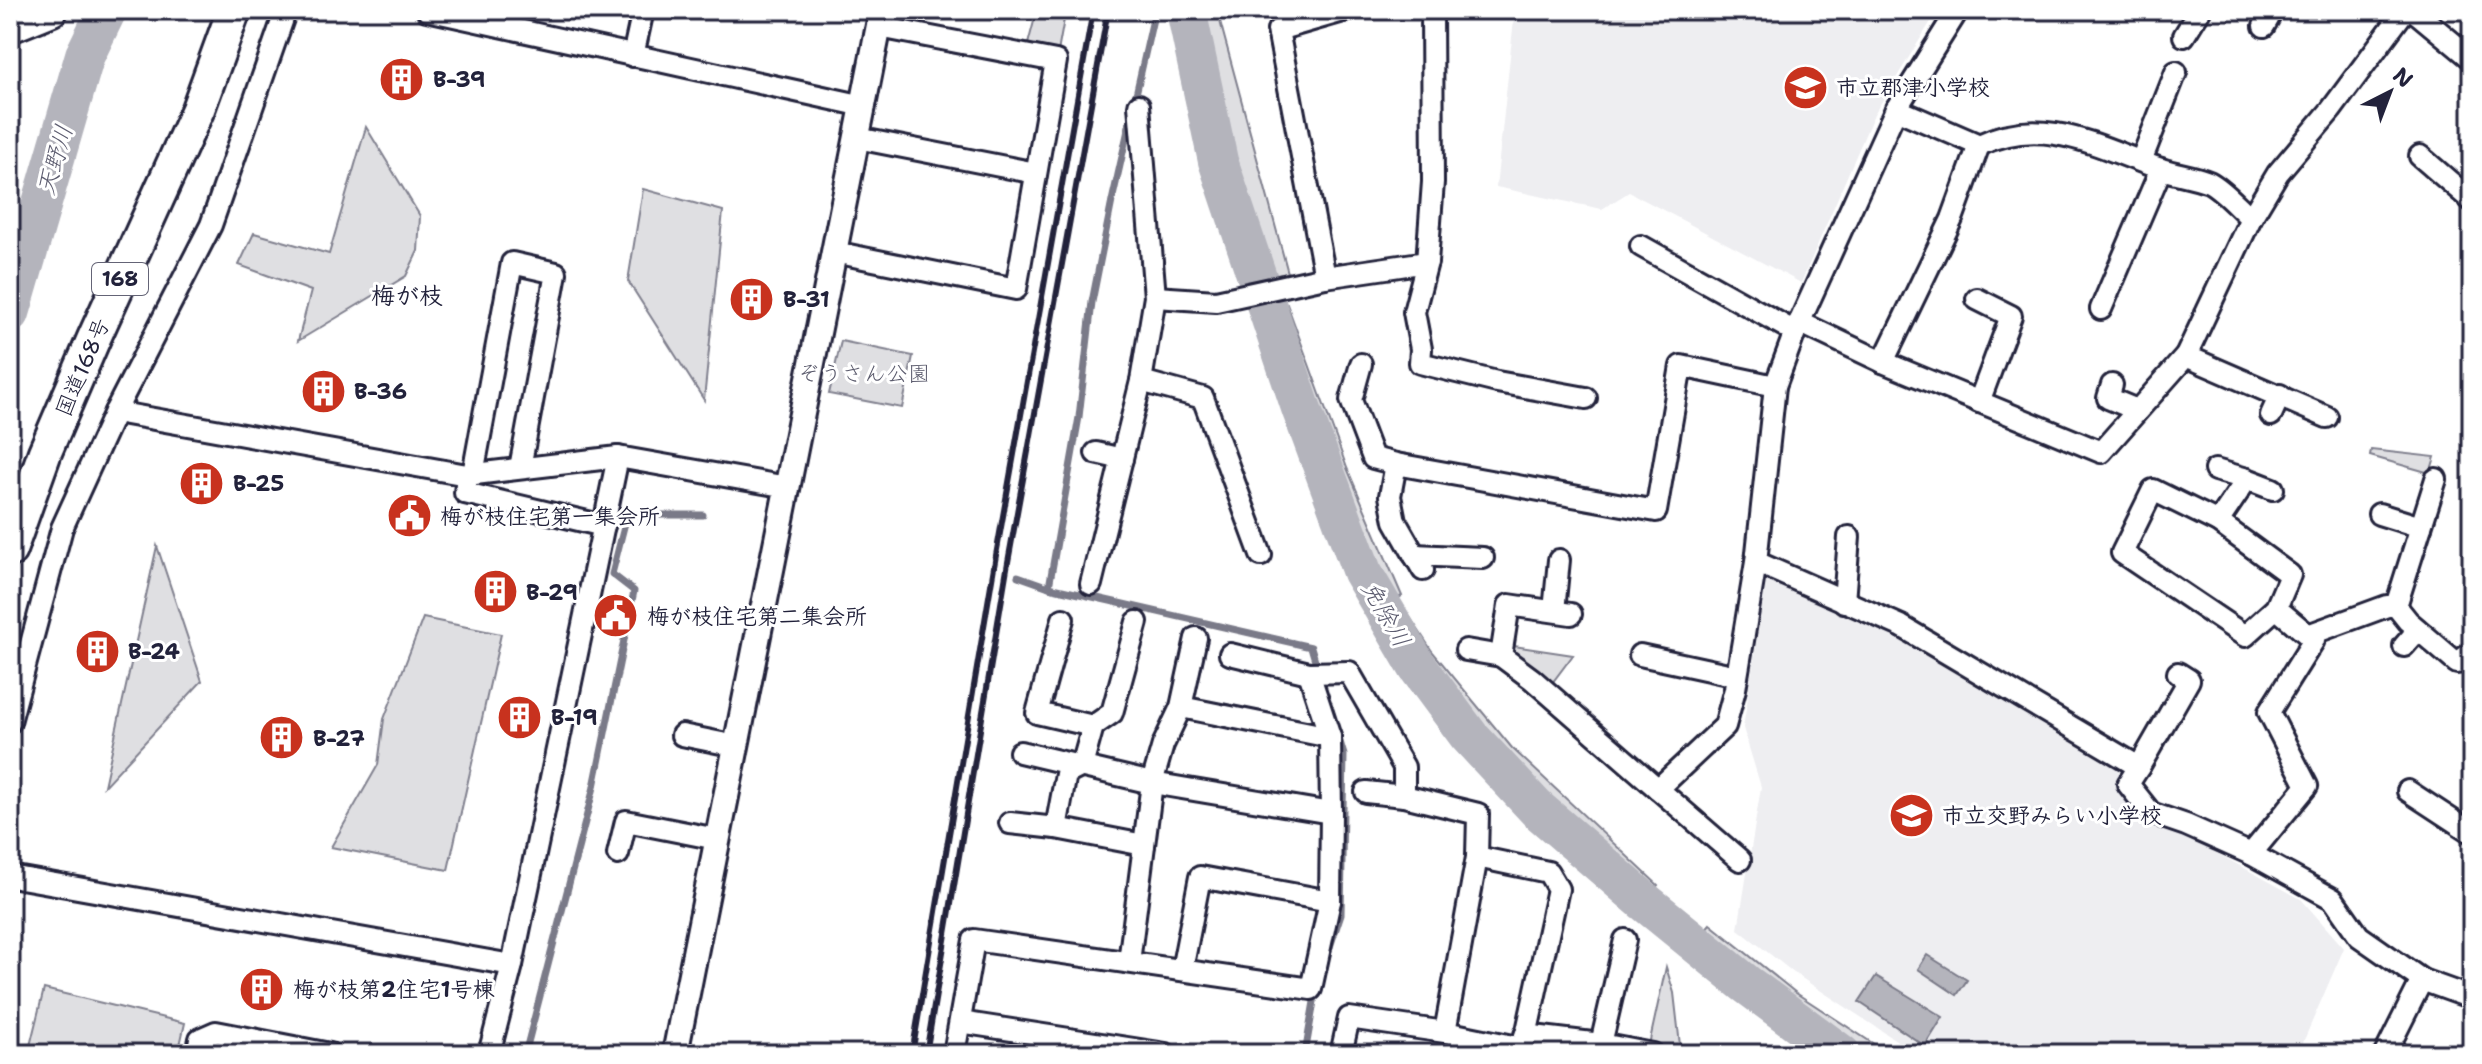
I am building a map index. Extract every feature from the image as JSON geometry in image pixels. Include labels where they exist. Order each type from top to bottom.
[{"type":"highway","name":"国道168号","points":[[10,550],[45,452],[198,109],[234,10]]},
{"type":"street","points":[[10,722],[62,528],[115,412],[211,225],[286,10]]},
{"type":"street","points":[[427,10],[864,106]]},
{"type":"street","points":[[633,56],[643,10]]},
{"type":"street","points":[[1325,277],[1278,30],[1347,10]]},
{"type":"street","points":[[1432,10],[1433,182],[1427,262],[1414,312],[1421,349],[1418,370],[1496,387],[1586,398]]},
{"type":"street","points":[[1658,789],[1725,726],[1737,676],[1756,562],[1775,386],[1797,327],[1896,109],[1958,10]]},
{"type":"street","points":[[2184,36],[2200,10]]},
{"type":"street","points":[[1641,246],[1693,286],[2101,452],[2186,356],[2251,218],[2278,173],[2355,88],[2405,10]]},
{"type":"street","points":[[2413,10],[2472,59]]},
{"type":"street","points":[[675,1054],[717,839],[834,252],[864,106],[881,18],[1056,61],[1016,289],[834,252]]},
{"type":"street","points":[[2141,161],[2176,72]]},
{"type":"street","points":[[1091,584],[1141,381],[1155,297],[1136,180],[1139,105]]},
{"type":"street","points":[[1896,109],[1979,145]]},
{"type":"street","points":[[1883,362],[1952,219],[1979,145],[1993,138],[2035,131],[2078,138],[2161,169],[2210,183],[2251,218]]},
{"type":"street","points":[[857,138],[1036,173]]},
{"type":"street","points":[[2420,156],[2465,201]]},
{"type":"street","points":[[2101,295],[2161,169]]},
{"type":"street","points":[[1155,297],[1216,301],[1325,277],[1427,262]]},
{"type":"street","points":[[520,468],[556,273],[512,263],[465,493],[604,526]]},
{"type":"street","points":[[1977,299],[2011,316],[1979,402]]},
{"type":"street","points":[[2186,356],[2276,405],[2327,417]]},
{"type":"street","points":[[1364,376],[1351,400],[1373,458],[1492,489],[1656,511],[1658,443],[1672,364],[1775,386]]},
{"type":"street","points":[[1141,381],[1203,398],[1261,555]]},
{"type":"street","points":[[2112,385],[2108,398],[2137,410]]},
{"type":"street","points":[[115,412],[470,474],[618,457],[787,487]]},
{"type":"street","points":[[1096,453],[1122,459]]},
{"type":"street","points":[[489,1054],[512,965],[618,457]]},
{"type":"street","points":[[1396,464],[1390,496],[1395,521],[1418,562],[1483,558]]},
{"type":"street","points":[[2215,470],[2273,489]]},
{"type":"street","points":[[2218,522],[2247,479]]},
{"type":"street","points":[[2396,606],[2436,479]]},
{"type":"street","points":[[2153,490],[2218,522],[2290,575],[2276,608],[2245,636],[2122,553],[2153,490]]},
{"type":"street","points":[[2379,514],[2421,527]]},
{"type":"street","points":[[1844,602],[1849,537]]},
{"type":"street","points":[[1501,656],[1509,605],[1562,612],[1559,560]]},
{"type":"street","points":[[1756,562],[1901,626],[2139,767]]},
{"type":"street","points":[[2308,635],[2387,606],[2396,606],[2418,630],[2457,663],[2472,652]]},
{"type":"street","points":[[2251,854],[2307,786],[2269,712],[2314,640],[2276,608]]},
{"type":"street","points":[[1063,619],[1037,713],[1093,726]]},
{"type":"street","points":[[1056,828],[1066,774],[1082,766],[1093,726],[1112,713],[1137,622]]},
{"type":"street","points":[[2404,646],[2418,630]]},
{"type":"street","points":[[1129,962],[1152,783],[1163,745],[1181,707],[1196,638]]},
{"type":"street","points":[[1466,650],[1501,656],[1600,730],[1658,789],[1740,860]]},
{"type":"street","points":[[1230,654],[1310,673],[1349,672],[1404,767],[1404,796]]},
{"type":"street","points":[[1640,655],[1737,676]]},
{"type":"street","points":[[954,1054],[974,940],[1311,989],[1330,901],[1331,813],[1330,737],[1310,673]]},
{"type":"street","points":[[2190,680],[2128,784],[2151,813],[2251,854],[2333,899],[2359,936],[2422,980],[2472,998]]},
{"type":"street","points":[[1181,707],[1330,737]]},
{"type":"street","points":[[682,735],[736,746]]},
{"type":"street","points":[[1020,752],[1152,783],[1331,813]]},
{"type":"street","points":[[2408,791],[2472,833]]},
{"type":"street","points":[[1366,792],[1404,796],[1478,814],[1477,857],[1445,1032]]},
{"type":"street","points":[[618,854],[626,821],[717,839]]},
{"type":"street","points":[[1010,823],[1056,828],[1144,845]]},
{"type":"street","points":[[1477,857],[1548,872],[1558,889],[1523,1045]]},
{"type":"street","points":[[10,876],[512,965]]},
{"type":"street","points":[[1182,970],[1200,877],[1330,901]]},
{"type":"street","points":[[1600,1049],[1625,940]]},
{"type":"street","points":[[2385,1054],[2422,980]]},
{"type":"street","points":[[1341,1054],[1349,1018],[1523,1045],[1653,1054]]},
{"type":"street","points":[[960,1022],[1166,1054]]},
{"type":"street","points":[[197,1054],[200,1039],[216,1032],[330,1054]]},
{"type":"shaded area","points":[[1515,10],[1938,10],[1874,114],[1801,283],[1629,192],[1602,209],[1496,187]]},
{"type":"shaded area","points":[[1766,580],[1899,638],[2117,764],[2123,784],[2150,817],[2301,899],[2344,948],[2298,1054],[1917,1054],[1794,973],[1738,929],[1761,787],[1743,728]]},
{"type":"shaded area","points":[[1927,955],[1967,980],[1957,995],[1918,969]]},
{"type":"shaded area","points":[[1876,976],[1943,1017],[1925,1046],[1859,1002]]},
{"type":"green space","points":[[1037,10],[1065,14],[1058,52],[1028,44]]},
{"type":"green space","points":[[1192,10],[1217,10],[1288,273],[1260,278],[1223,163]]},
{"type":"green space","points":[[366,127],[420,216],[418,251],[406,276],[298,341],[311,291],[239,265],[254,233],[329,254]]},
{"type":"green space","points":[[643,189],[723,211],[704,400],[628,281]]},
{"type":"green space","points":[[1287,304],[1347,468],[1402,596],[1387,604],[1337,495],[1271,306]]},
{"type":"green space","name":"ぞうさん公園","points":[[841,341],[913,356],[902,408],[829,394]]},
{"type":"green space","points":[[2371,450],[2435,457],[2430,473],[2370,456]]},
{"type":"green space","points":[[157,546],[202,681],[104,786]]},
{"type":"green space","points":[[1406,611],[1432,651],[1512,748],[1658,885],[1647,898],[1543,805],[1472,736],[1394,619]]},
{"type":"green space","points":[[423,618],[501,634],[448,870],[331,847],[378,765],[384,719]]},
{"type":"green space","points":[[1514,646],[1573,655],[1549,687],[1513,655]]},
{"type":"green space","points":[[1710,924],[1796,993],[1889,1054],[1849,1054],[1756,987],[1698,938]]},
{"type":"green space","points":[[1666,967],[1674,993],[1681,1054],[1647,1054]]},
{"type":"green space","points":[[44,989],[185,1023],[178,1054],[28,1054]]},
{"type":"waterway","name":"天野川","points":[[10,313],[85,55],[107,10]]},
{"type":"waterway","points":[[1049,587],[1079,417],[1092,302],[1155,10]]},
{"type":"waterway","name":"免除川","points":[[1186,10],[1218,161],[1301,408],[1362,572],[1417,666],[1469,736],[1536,808],[1746,984],[1841,1054]]},
{"type":"waterway","points":[[525,1054],[594,787],[634,591],[612,574],[627,515],[703,515]]},
{"type":"waterway","points":[[1018,576],[1049,587],[1311,647],[1318,670]]},
{"type":"waterway","points":[[1327,956],[1341,914],[1344,755],[1338,735]]},
{"type":"waterway","points":[[1305,1054],[1316,990]]},
{"type":"railway","points":[[912,1054],[995,561],[1093,10]]},
{"type":"railway","points":[[926,1054],[1008,562],[1108,10]]},
{"type":"place","name":"B-39","points":[[402,79]]},
{"type":"place","name":"市立郡津小学校","points":[[1805,87]]},
{"type":"place","name":"B-31","points":[[752,299]]},
{"type":"place","name":"B-36","points":[[323,391]]},
{"type":"place","name":"B-25","points":[[202,483]]},
{"type":"place","name":"梅が枝住宅第一集会所","points":[[409,516]]},
{"type":"place","name":"B-29","points":[[495,592]]},
{"type":"place","name":"梅が枝住宅第二集会所","points":[[616,616]]},
{"type":"place","name":"B-24","points":[[97,651]]},
{"type":"place","name":"B-19","points":[[520,717]]},
{"type":"place","name":"B-27","points":[[282,738]]},
{"type":"place","name":"市立交野みらい小学校","points":[[1911,815]]},
{"type":"place","name":"梅が枝第2住宅1号棟","points":[[262,989]]},
{"type":"district","name":"梅が枝","points":[[407,296]]}]
